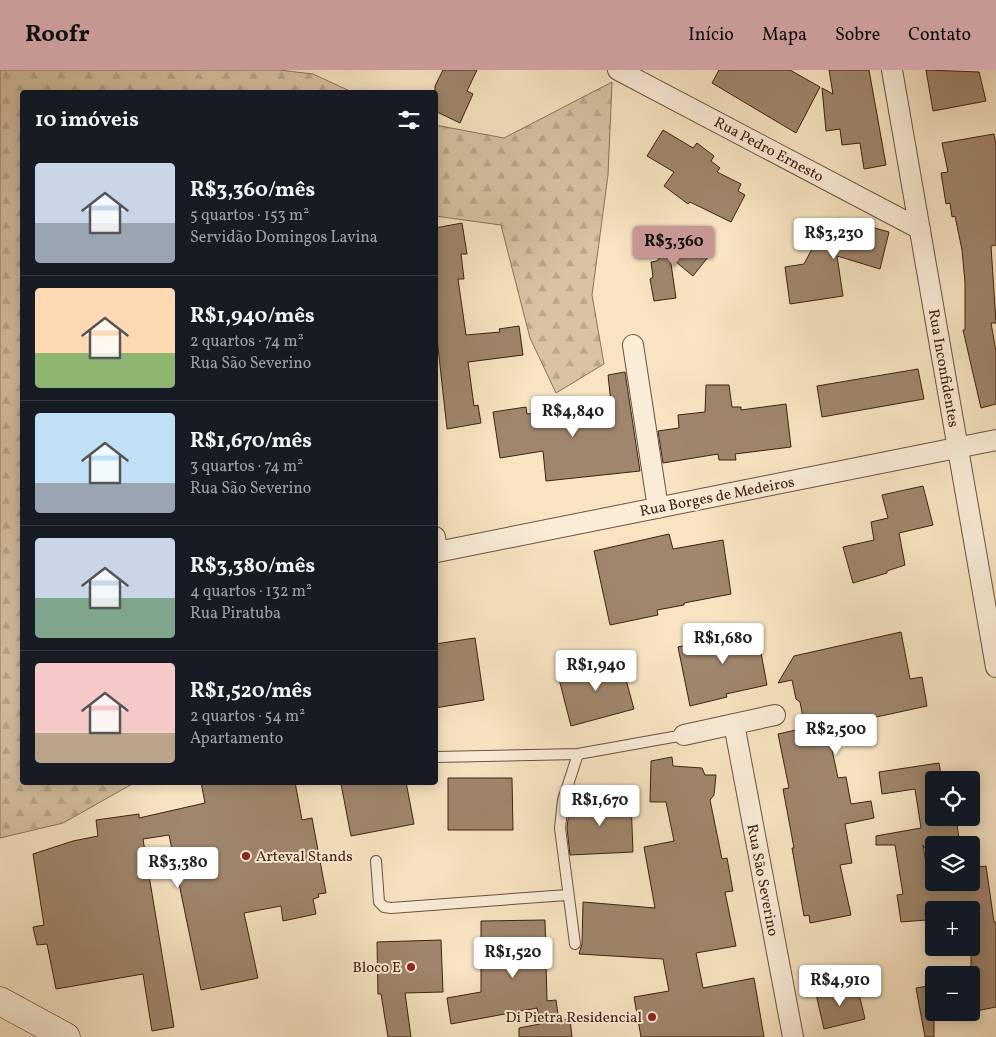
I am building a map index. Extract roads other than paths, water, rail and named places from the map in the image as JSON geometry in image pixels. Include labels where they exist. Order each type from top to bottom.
[{"type":"main road","points":[[0,1001],[66,1037]]},
{"type":"street","name":"Rua Pedro Ernesto","points":[[618,70],[920,229]]},
{"type":"street","name":"Rua Inconfidentes","points":[[892,70],[996,667]]},
{"type":"street","points":[[633,345],[658,508]]},
{"type":"street","name":"Rua Borges de Medeiros","points":[[438,544],[658,508],[996,440]]},
{"type":"street","points":[[684,735],[775,715]]},
{"type":"street","name":"Rua São Severino","points":[[734,724],[793,1037]]},
{"type":"lane","points":[[438,757],[578,754],[684,735]]},
{"type":"lane","points":[[575,944],[567,895],[560,828],[563,800],[578,754]]},
{"type":"lane","points":[[376,862],[379,902],[384,907],[567,895]]},
{"type":"place","name":"Arteval Stands","points":[[246,856]]},
{"type":"place","name":"Bloco E","points":[[411,967]]},
{"type":"place","name":"Di Pietra Residencial","points":[[652,1017]]}]
